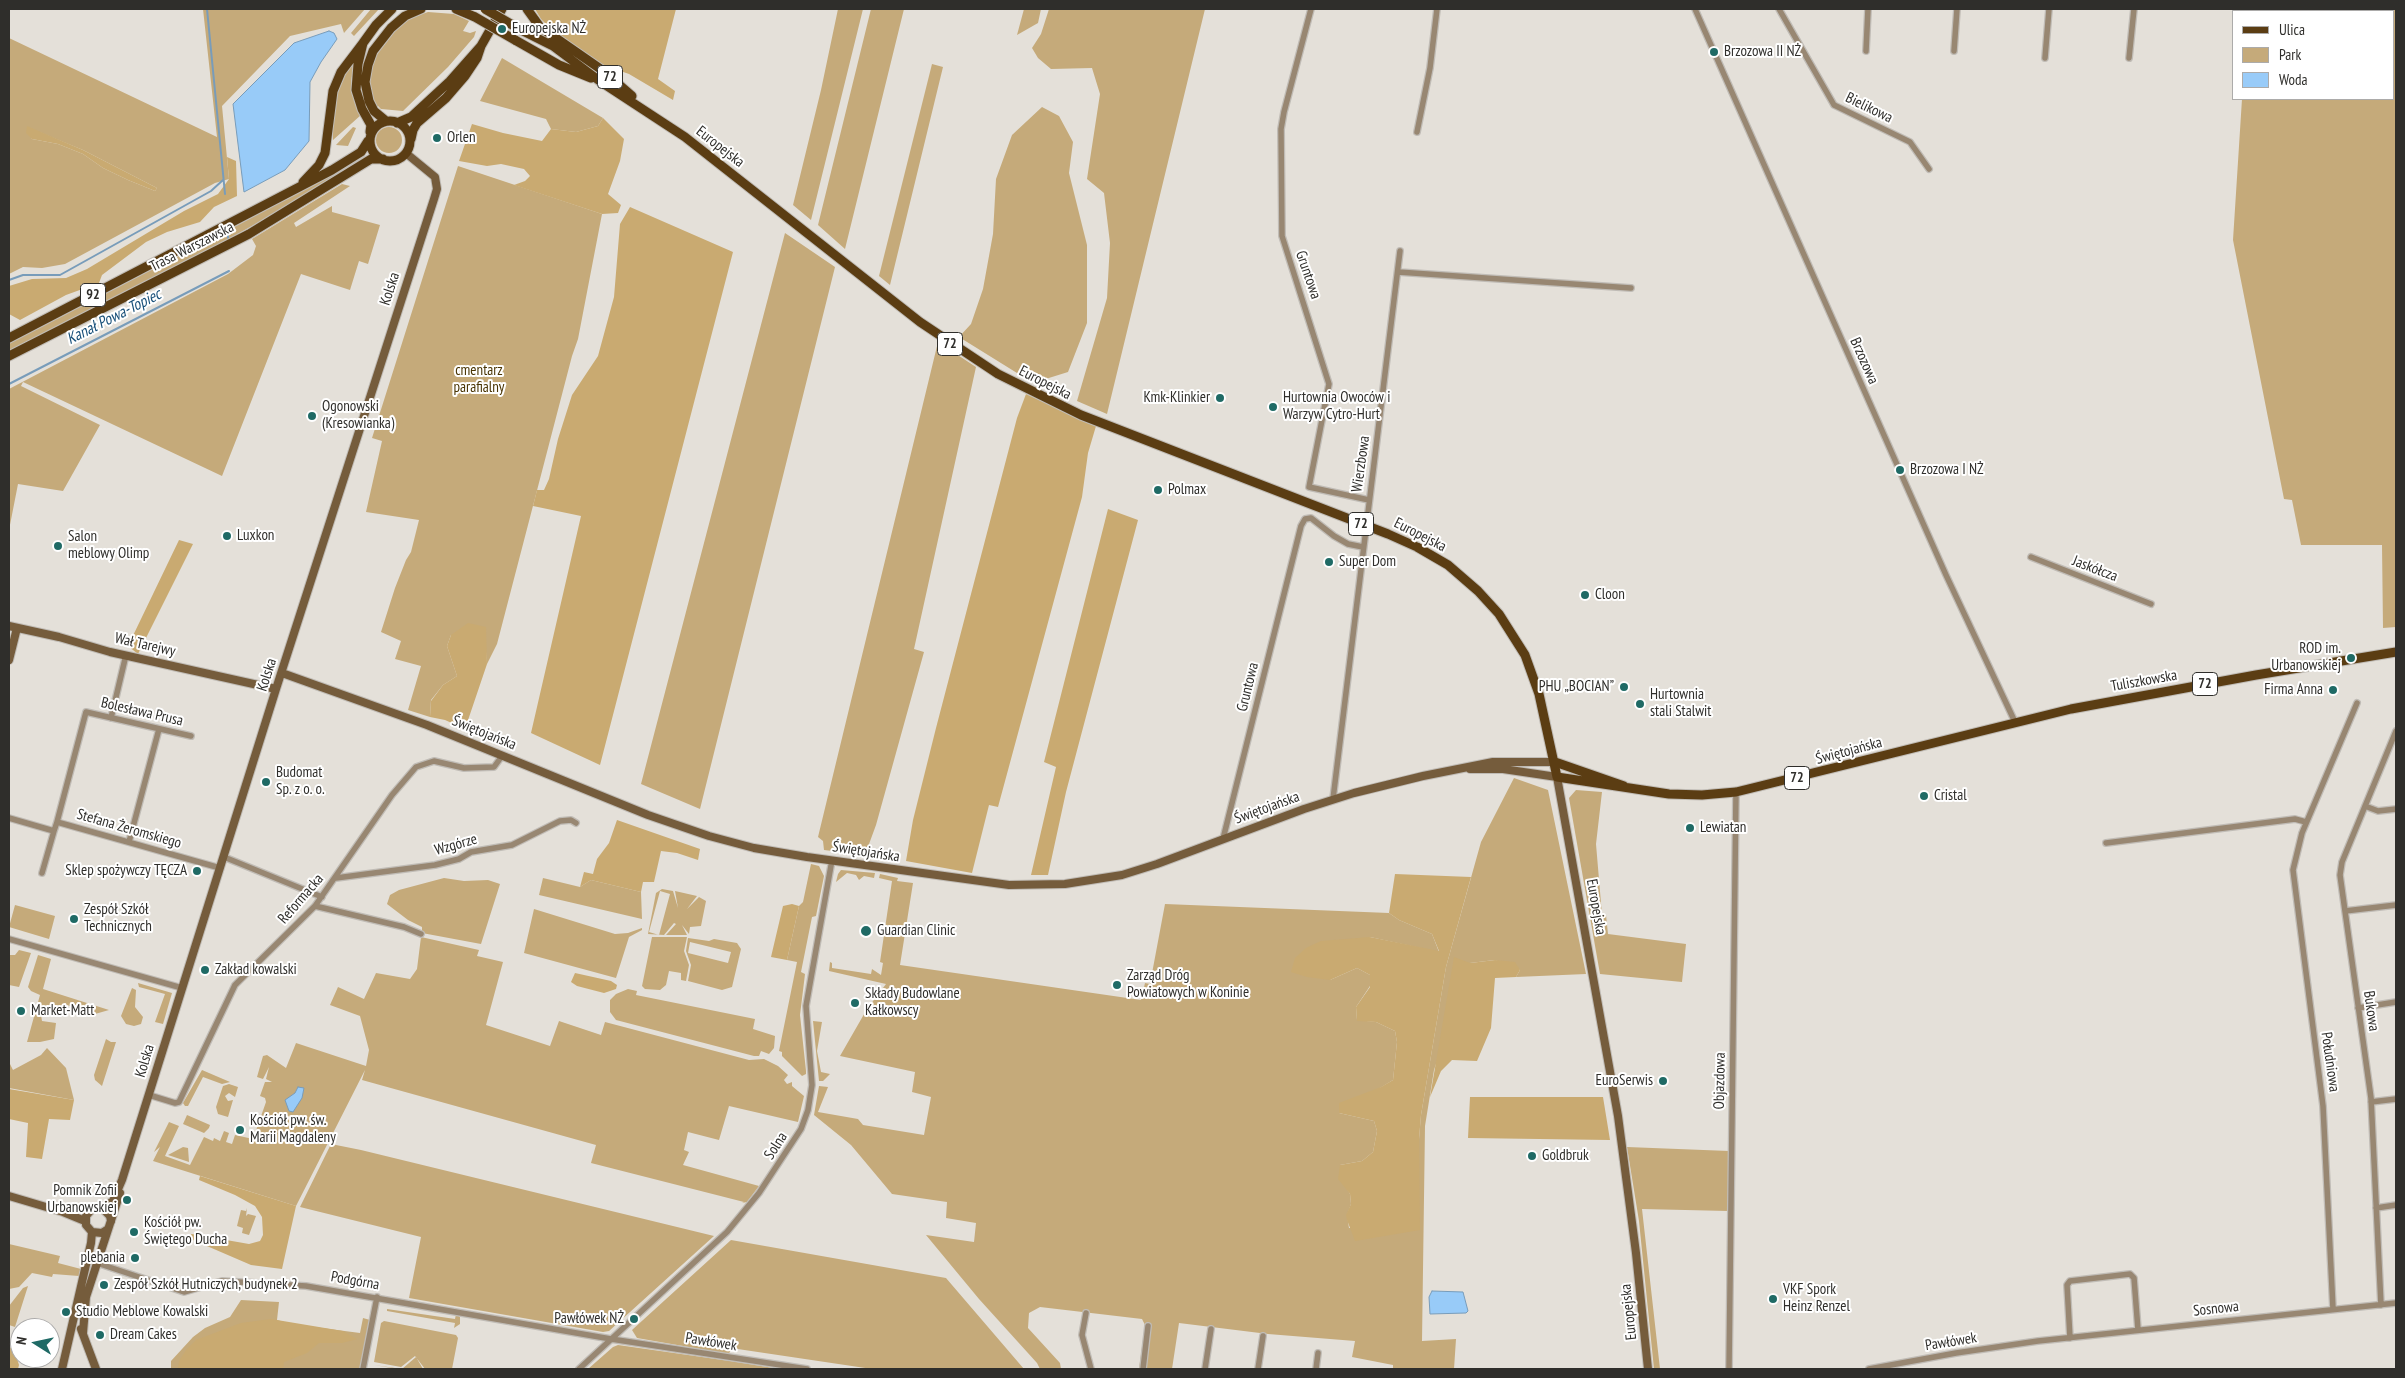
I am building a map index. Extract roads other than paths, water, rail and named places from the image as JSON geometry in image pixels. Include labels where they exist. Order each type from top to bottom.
[{"type":"main road","points":[[297,188],[322,160],[328,142],[333,91],[342,72],[376,25],[392,9]]},
{"type":"main road","points":[[411,143],[406,129],[397,123],[386,121],[374,111],[366,88],[368,65],[373,51],[391,28],[405,16],[421,9]]},
{"type":"main road","name":"Europejska","points":[[456,9],[476,17],[560,65],[601,82]]},
{"type":"main road","name":"Europejska","points":[[485,9],[553,46],[601,82],[648,111],[699,147],[920,322],[998,374],[1046,399],[1097,422],[1366,526],[1410,544],[1441,561],[1478,591],[1499,614],[1525,655],[1533,673],[1545,715],[1557,777]]},
{"type":"main road","points":[[397,123],[407,120],[438,93],[481,46],[502,9]]},
{"type":"main road","name":"72","points":[[527,9],[532,18],[545,31],[602,70],[648,111]]},
{"type":"main road","points":[[364,43],[357,70],[356,90],[362,109],[371,125],[369,136],[373,152],[383,159]]},
{"type":"main road","points":[[406,154],[411,143],[414,128],[462,80],[478,58],[481,46]]},
{"type":"main road","name":"92","points":[[369,136],[376,125],[386,121]]},
{"type":"main road","name":"Trasa Warszawska","points":[[9,338],[297,188],[361,152],[369,136]]},
{"type":"main road","name":"92","points":[[383,159],[398,159],[406,154]]},
{"type":"main road","name":"Trasa Warszawska","points":[[9,356],[249,234],[368,161],[375,158],[383,159]]},
{"type":"main road","name":"Tuliszkowska","points":[[2015,722],[2101,703],[2396,652]]},
{"type":"main road","name":"Świętojańska","points":[[1557,777],[1688,795],[1736,792],[2015,722]]},
{"type":"main road","name":"Świętojańska","points":[[1555,762],[1616,781],[1629,788]]},
{"type":"street","name":"Gruntowa","points":[[1311,9],[1281,129],[1282,236],[1330,384],[1309,487],[1369,500]]},
{"type":"street","points":[[1417,132],[1430,68],[1436,9]]},
{"type":"street","name":"Brzozowa","points":[[1695,9],[1946,575],[2015,722]]},
{"type":"street","name":"Bielikowa","points":[[1779,9],[1834,105],[1910,142],[1929,169]]},
{"type":"street","points":[[1866,52],[1868,9]]},
{"type":"street","points":[[1954,52],[1957,9]]},
{"type":"street","points":[[2045,58],[2050,9]]},
{"type":"street","points":[[2129,58],[2134,9]]},
{"type":"street","name":"Kolska","points":[[102,1208],[113,1201],[122,1180],[276,689],[437,189],[436,179],[429,171],[406,154]]},
{"type":"street","name":"Wierzbowa","points":[[1333,799],[1400,251]]},
{"type":"street","points":[[1398,272],[1631,288]]},
{"type":"street","name":"Gruntowa","points":[[1223,839],[1303,521],[1310,518],[1348,544],[1363,547]]},
{"type":"street","name":"Jaskółcza","points":[[2030,557],[2151,604]]},
{"type":"street","name":"Wał Tarejwy","points":[[9,626],[276,689]]},
{"type":"street","points":[[9,660],[18,628]]},
{"type":"street","points":[[112,718],[126,655]]},
{"type":"street","name":"Świętojańska","points":[[282,673],[398,714],[648,815],[708,836],[754,848],[986,883],[1054,885],[1101,879],[1134,872],[1333,799],[1393,783],[1502,761],[1555,762]]},
{"type":"street","name":"Południowa","points":[[2333,1309],[2323,1106],[2293,874],[2306,822],[2357,703]]},
{"type":"street","name":"Bolesława Prusa","points":[[57,822],[86,712],[191,736]]},
{"type":"street","points":[[129,842],[159,728]]},
{"type":"street","name":"Bukowa","points":[[2381,1304],[2371,1102],[2340,875],[2341,866],[2396,731]]},
{"type":"street","name":"Reformacka","points":[[149,1095],[178,1102],[235,985],[315,906],[392,795],[416,767],[434,761],[464,768],[494,767],[502,756]]},
{"type":"street","name":"Świętojańska","points":[[1459,769],[1503,769],[1557,777]]},
{"type":"street","name":"Europejska","points":[[1557,777],[1618,1116],[1635,1243],[1648,1369]]},
{"type":"street","name":"Objazdowa","points":[[1729,1369],[1736,792]]},
{"type":"street","points":[[2365,806],[2378,811],[2396,808]]},
{"type":"street","name":"Stefana Żeromskiego","points":[[9,818],[54,831],[57,822],[220,868]]},
{"type":"street","points":[[2106,843],[2295,819],[2306,822]]},
{"type":"street","name":"Wzgórze","points":[[336,878],[436,865],[459,859],[471,852],[512,845],[560,821],[571,820],[576,823]]},
{"type":"street","points":[[42,873],[54,831]]},
{"type":"street","points":[[224,857],[322,897]]},
{"type":"street","name":"Solna","points":[[579,1369],[727,1232],[759,1192],[802,1129],[808,1110],[812,1085],[806,1006],[832,860]]},
{"type":"street","points":[[2345,911],[2396,905]]},
{"type":"street","points":[[315,906],[404,927],[421,934]]},
{"type":"street","points":[[9,939],[182,988]]},
{"type":"street","points":[[2358,1008],[2396,1002]]},
{"type":"street","points":[[2371,1102],[2396,1099]]},
{"type":"street","name":"Kolska","points":[[83,1333],[84,1304],[120,1198],[122,1180]]},
{"type":"street","points":[[9,1196],[63,1212],[85,1221],[92,1232],[80,1296],[62,1369]]},
{"type":"street","points":[[2376,1208],[2396,1205]]},
{"type":"street","points":[[63,1212],[89,1212],[102,1208],[110,1216],[110,1224],[102,1233],[92,1232]]},
{"type":"street","points":[[85,1221],[89,1212]]},
{"type":"street","name":"Podgórna","points":[[97,1263],[184,1292],[222,1281],[306,1286],[611,1339]]},
{"type":"street","points":[[2070,1338],[2067,1285],[2070,1281],[2130,1274],[2134,1278],[2138,1330]]},
{"type":"street","points":[[80,1296],[78,1322],[96,1369]]},
{"type":"street","points":[[363,1369],[377,1297]]},
{"type":"street","name":"Sosnowa","points":[[2038,1341],[2396,1303]]},
{"type":"street","points":[[1086,1313],[1082,1335],[1091,1369]]},
{"type":"street","points":[[1143,1369],[1148,1326]]},
{"type":"street","points":[[1205,1369],[1211,1329]]},
{"type":"street","points":[[69,1340],[83,1333]]},
{"type":"street","points":[[1258,1369],[1263,1336]]},
{"type":"street","name":"Pawłówek","points":[[611,1339],[807,1369]]},
{"type":"street","name":"Pawłówek","points":[[1869,1369],[1956,1353],[2038,1341]]},
{"type":"street","points":[[1316,1369],[1318,1352]]},
{"type":"water","points":[[329,31],[334,33],[337,39],[310,82],[309,141],[285,170],[244,192],[233,104],[294,43]]},
{"type":"water","points":[[298,1087],[304,1088],[302,1098],[293,1112],[289,1111],[285,1100],[295,1093]]},
{"type":"water","points":[[1432,1291],[1463,1292],[1468,1311],[1466,1313],[1430,1314],[1429,1297]]},
{"type":"waterway","name":"Kanał Powa-Topiec","points":[[207,9],[225,194]]},
{"type":"waterway","points":[[9,280],[23,275],[60,275],[211,191],[223,180]]},
{"type":"waterway","name":"Kanał Powa-Topiec","points":[[228,233],[228,238]]},
{"type":"waterway","name":"Kanał Powa-Topiec","points":[[9,384],[229,271]]},
{"type":"place","name":"Europejska NŻ","points":[[502,29]]},
{"type":"place","name":"Brzozowa II NŻ","points":[[1714,52]]},
{"type":"place","name":"Orlen","points":[[437,138]]},
{"type":"place","name":"Kmk-Klinkier","points":[[1220,398]]},
{"type":"place","name":"Hurtownia Owoców i Warzyw Cytro-Hurt","points":[[1273,407]]},
{"type":"place","name":"Ogonowski (Kresowianka)","points":[[312,416]]},
{"type":"place","name":"Brzozowa I NŻ","points":[[1900,470]]},
{"type":"place","name":"Polmax","points":[[1158,490]]},
{"type":"place","name":"Luxkon","points":[[227,536]]},
{"type":"place","name":"Salon meblowy Olimp","points":[[58,546]]},
{"type":"place","name":"Super Dom","points":[[1329,562]]},
{"type":"place","name":"Cloon","points":[[1585,595]]},
{"type":"place","name":"ROD im. Urbanowskiej","points":[[2351,658]]},
{"type":"place","name":"PHU „BOCIAN”","points":[[1624,687]]},
{"type":"place","name":"Firma Anna","points":[[2333,690]]},
{"type":"place","name":"Hurtownia stali Stalwit","points":[[1640,704]]},
{"type":"place","name":"Budomat Sp. z o. o.","points":[[266,782]]},
{"type":"place","name":"Cristal","points":[[1924,796]]},
{"type":"place","name":"Lewiatan","points":[[1690,828]]},
{"type":"place","name":"Sklep spożywczy TĘCZA","points":[[197,871]]},
{"type":"place","name":"Zespół Szkół Technicznych","points":[[74,919]]},
{"type":"place","name":"Guardian Clinic","points":[[866,931]]},
{"type":"place","name":"Zakład kowalski","points":[[205,970]]},
{"type":"place","name":"Zarząd Dróg Powiatowych w Koninie","points":[[1117,985]]},
{"type":"place","name":"Składy Budowlane Kałkowscy","points":[[855,1003]]},
{"type":"place","name":"Market-Matt","points":[[21,1011]]},
{"type":"place","name":"EuroSerwis","points":[[1663,1081]]},
{"type":"place","name":"Kościół pw. św. Marii Magdaleny","points":[[240,1130]]},
{"type":"place","name":"Goldbruk","points":[[1532,1156]]},
{"type":"place","name":"Pomnik Zofii Urbanowskiej","points":[[127,1200]]},
{"type":"place","name":"Kościół pw. Świętego Ducha","points":[[134,1232]]},
{"type":"place","name":"plebania","points":[[135,1258]]},
{"type":"place","name":"Zespół Szkół Hutniczych, budynek 2","points":[[104,1285]]},
{"type":"place","name":"VKF Spork Heinz Renzel","points":[[1773,1299]]},
{"type":"place","name":"Studio Meblowe Kowalski","points":[[66,1312]]},
{"type":"place","name":"Pawłówek NŻ","points":[[634,1319]]},
{"type":"place","name":"Dream Cakes","points":[[100,1335]]},
{"type":"park label","name":"cmentarz parafialny","points":[[479,380]]}]
